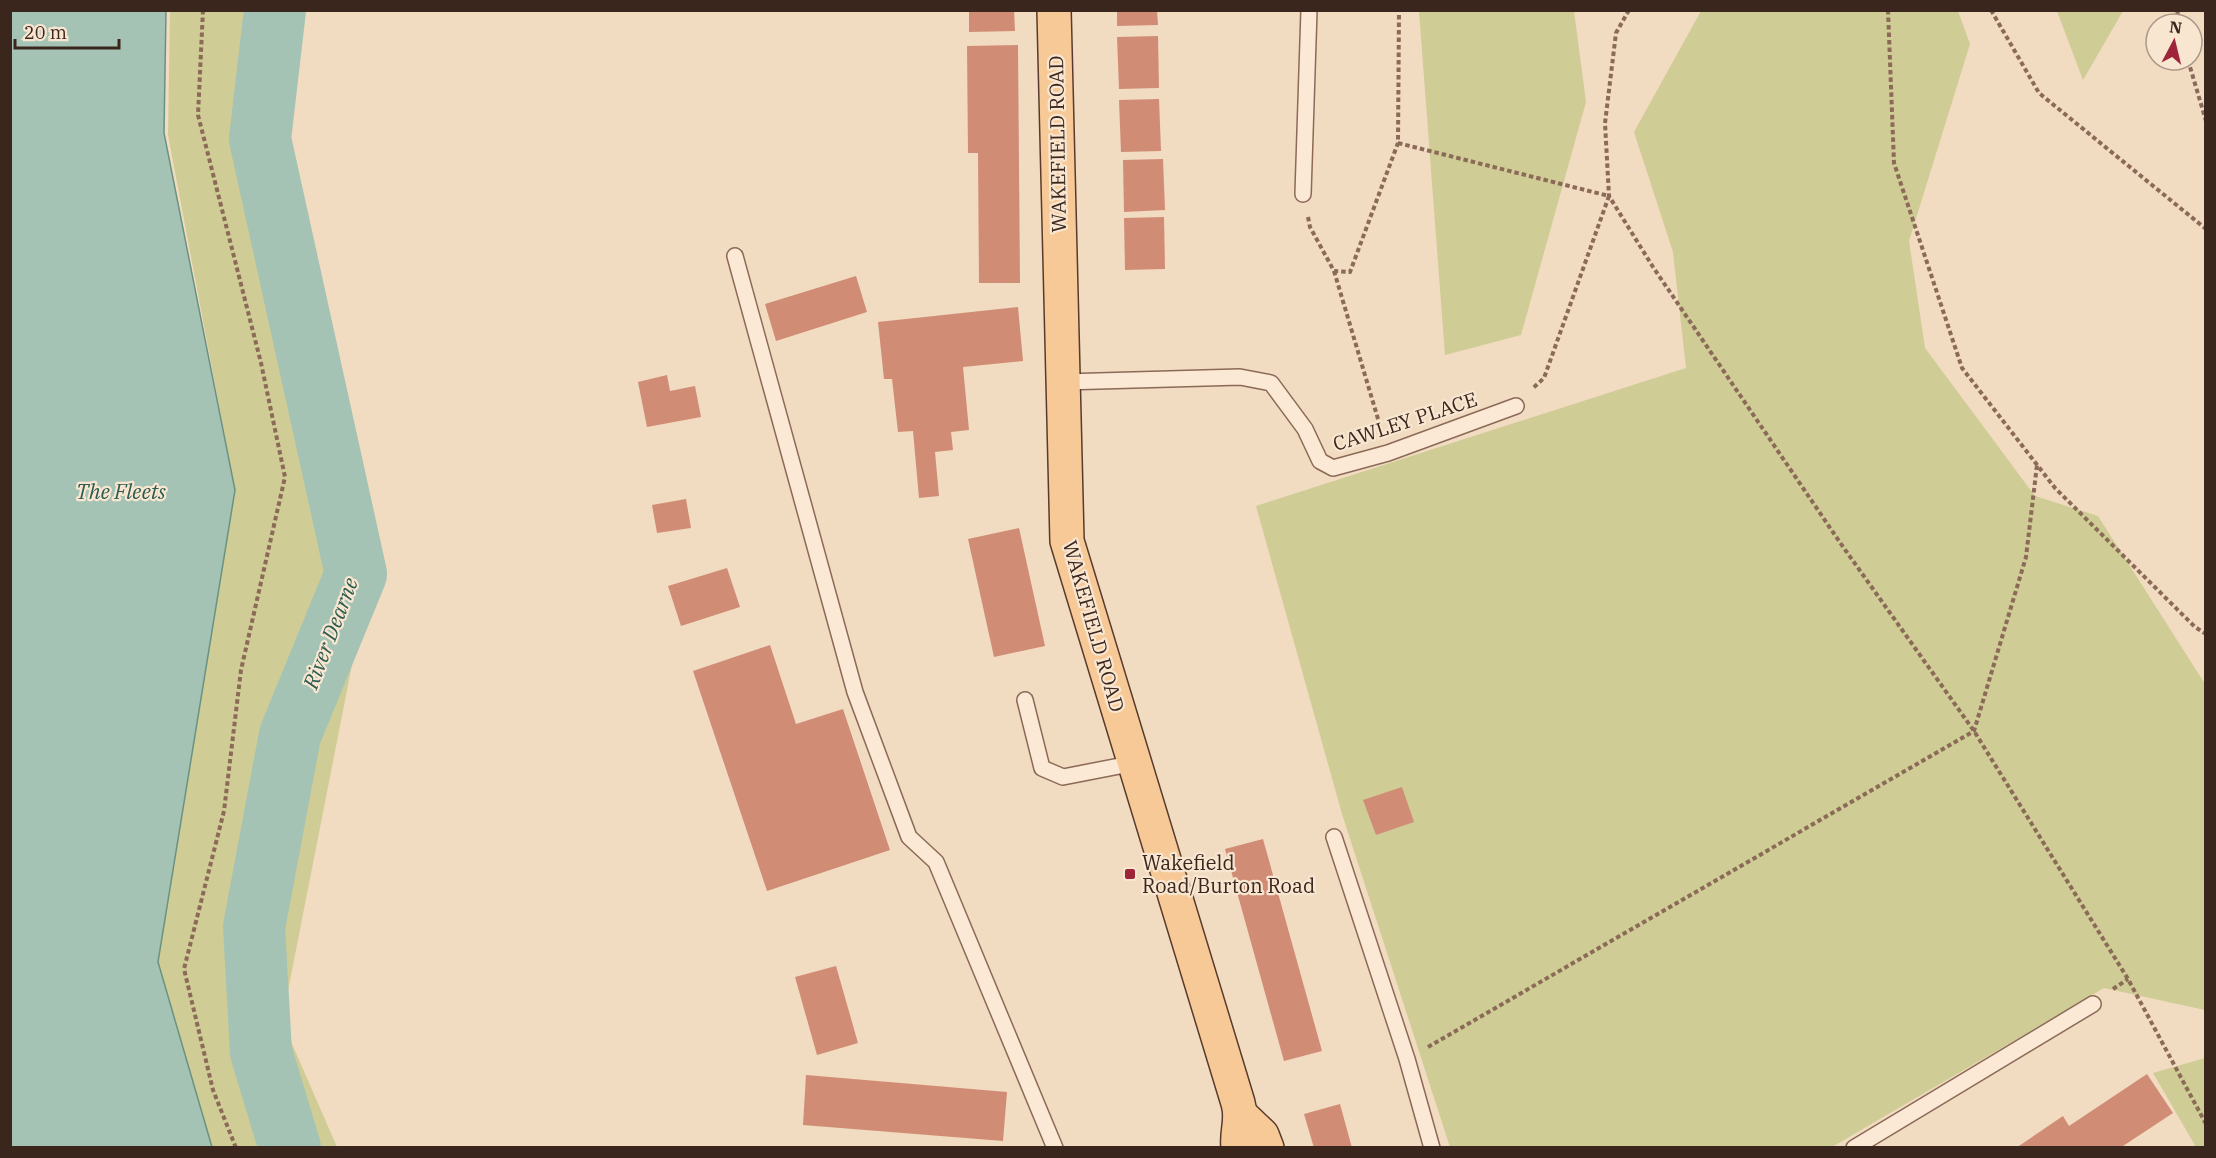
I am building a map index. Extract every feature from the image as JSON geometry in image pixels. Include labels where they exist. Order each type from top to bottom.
[{"type":"main road","name":"WAKEFIELD ROAD","points":[[1054,10],[1067,541],[1135,763],[1240,1132]]},
{"type":"main road","points":[[1240,1132],[1262,1135],[1267,1148]]},
{"type":"lane","points":[[1303,194],[1309,10]]},
{"type":"lane","points":[[735,256],[855,692],[909,837],[936,862],[1055,1148]]},
{"type":"lane","name":"CAWLEY PLACE","points":[[1063,382],[1240,376],[1271,383],[1305,429],[1320,461],[1333,468],[1388,453],[1516,406]]},
{"type":"lane","points":[[1025,700],[1042,768],[1063,777],[1135,763]]},
{"type":"lane","points":[[1334,837],[1407,1059],[1432,1148]]},
{"type":"lane","points":[[1854,1148],[2093,1004]]},
{"type":"path","points":[[203,10],[198,115],[261,363],[285,477],[241,670],[224,811],[184,969],[213,1090],[236,1148]]},
{"type":"path","points":[[1334,271],[1350,272],[1398,143],[1399,10]]},
{"type":"path","points":[[1516,406],[1544,378],[1609,196],[1605,123],[1616,33],[1629,10]]},
{"type":"path","points":[[1888,10],[1894,163],[1962,368],[2055,488],[2187,619],[2205,634]]},
{"type":"path","points":[[1991,10],[2038,93],[2205,229]]},
{"type":"path","points":[[2191,72],[2205,121]]},
{"type":"path","points":[[1398,143],[1609,196],[1653,267],[1841,544],[1974,731],[2128,979],[2205,1124]]},
{"type":"path","points":[[1303,194],[1310,227],[1334,271],[1388,453]]},
{"type":"path","points":[[1407,1059],[1974,731],[2026,557],[2037,465]]},
{"type":"shaded area","points":[[170,11],[275,11],[260,140],[373,558],[282,1021],[337,1147],[212,1147],[158,962],[235,490],[168,135]]},
{"type":"shaded area","points":[[1419,11],[1574,11],[1586,102],[1521,335],[1445,355]]},
{"type":"shaded area","points":[[1701,11],[1958,11],[1970,44],[1909,241],[1925,348],[2035,496],[2098,516],[2205,684],[2205,1010],[2104,988],[1832,1147],[1450,1147],[1342,814],[1256,506],[1686,368],[1673,252],[1634,132]]},
{"type":"shaded area","points":[[2057,11],[2123,11],[2083,80]]},
{"type":"shaded area","points":[[2205,1058],[2205,1147],[2196,1147],[2153,1073]]},
{"type":"water","name":"The Fleets","points":[[10,11],[166,11],[164,133],[235,490],[158,962],[212,1147],[11,1147]]},
{"type":"building","points":[[969,10],[1014,10],[1015,31],[969,32]]},
{"type":"building","points":[[1117,10],[1157,10],[1158,25],[1117,26]]},
{"type":"building","points":[[1158,36],[1159,88],[1119,89],[1117,37]]},
{"type":"building","points":[[1018,45],[1020,283],[979,283],[978,153],[968,153],[967,46]]},
{"type":"building","points":[[1159,99],[1161,151],[1121,152],[1119,100]]},
{"type":"building","points":[[1163,159],[1165,210],[1124,212],[1123,160]]},
{"type":"building","points":[[1164,217],[1165,269],[1125,270],[1124,218]]},
{"type":"building","points":[[856,276],[867,312],[776,341],[765,304]]},
{"type":"building","points":[[1018,307],[1023,361],[963,367],[969,430],[951,432],[953,450],[935,452],[939,496],[919,498],[913,431],[898,432],[892,379],[884,379],[878,322]]},
{"type":"building","points":[[667,375],[670,391],[695,386],[701,417],[647,427],[638,382]]},
{"type":"building","points":[[686,499],[691,528],[657,533],[652,505]]},
{"type":"building","points":[[1019,528],[1045,646],[994,657],[968,539]]},
{"type":"building","points":[[727,568],[740,607],[681,626],[668,586]]},
{"type":"building","points":[[770,645],[796,724],[843,709],[890,850],[767,891],[693,671]]},
{"type":"building","points":[[1402,787],[1414,822],[1376,835],[1363,800]]},
{"type":"building","points":[[1263,839],[1322,1051],[1284,1061],[1225,849]]},
{"type":"building","points":[[836,966],[858,1043],[817,1055],[795,977]]},
{"type":"building","points":[[2147,1074],[2173,1113],[2120,1148],[2016,1148],[2063,1116],[2069,1126]]},
{"type":"building","points":[[806,1075],[1007,1092],[1003,1141],[803,1125]]},
{"type":"building","points":[[1340,1104],[1352,1148],[1314,1148],[1304,1114]]},
{"type":"waterway","name":"River Dearne","points":[[275,10],[260,139],[356,574],[290,735],[254,927],[261,1052],[290,1148]]},
{"type":"place","name":"Wakefield Road/Burton Road","points":[[1130,874]]}]
